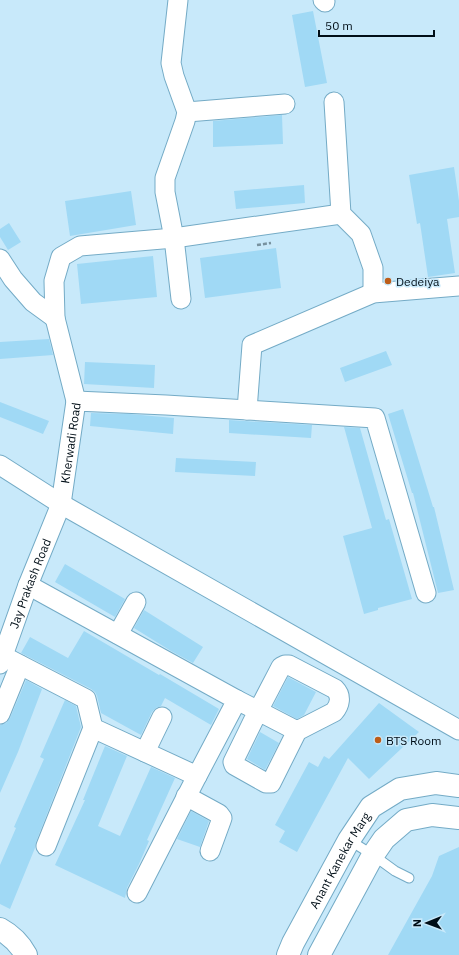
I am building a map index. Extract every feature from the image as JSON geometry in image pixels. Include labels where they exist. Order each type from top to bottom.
[{"type":"street","points":[[178,0],[171,63],[186,112],[185,121],[165,178],[165,192],[174,238],[181,298]]},
{"type":"street","points":[[334,102],[341,214],[361,234],[373,268],[374,293]]},
{"type":"street","points":[[186,112],[285,104]]},
{"type":"street","points":[[76,401],[55,318],[54,281],[61,257],[80,246],[174,238],[341,214]]},
{"type":"street","points":[[0,258],[13,279],[33,302],[55,318]]},
{"type":"street","points":[[247,410],[252,345],[374,293],[459,286]]},
{"type":"street","name":"Kherwadi Road","points":[[61,504],[76,401],[375,418],[426,593]]},
{"type":"street","points":[[0,465],[61,504],[459,730]]},
{"type":"street","name":"Jay Prakash Road","points":[[1,660],[28,584],[61,504]]},
{"type":"street","points":[[28,584],[237,700],[297,731]]},
{"type":"street","points":[[118,634],[136,602]]},
{"type":"street","points":[[1,660],[20,665],[86,699],[93,728],[46,846]]},
{"type":"street","points":[[0,714],[20,665]]},
{"type":"street","points":[[285,665],[289,665],[335,689],[338,692],[340,699],[337,709],[334,712],[297,731],[271,783],[266,783],[234,765],[233,762],[258,711],[281,667],[285,665]]},
{"type":"street","points":[[137,894],[186,796],[237,700]]},
{"type":"street","points":[[145,752],[162,717]]},
{"type":"street","points":[[93,728],[197,776]]},
{"type":"street","name":"Anant Kanekar Marg","points":[[288,955],[293,942],[349,840],[371,807],[400,789],[436,783],[459,786]]},
{"type":"street","points":[[186,796],[221,815],[221,821],[210,851]]},
{"type":"street","name":"Anant Kanekar Marg","points":[[319,955],[372,855],[384,839],[406,820],[432,815],[459,818]]},
{"type":"street","points":[[0,929],[10,935],[26,955]]},
{"type":"lane","points":[[349,840],[394,871],[409,878]]},
{"type":"building","points":[[313,11],[327,83],[305,87],[292,15]]},
{"type":"building","points":[[282,115],[283,144],[213,147],[213,121]]},
{"type":"building","points":[[454,167],[459,201],[459,217],[447,219],[455,273],[428,277],[420,223],[417,224],[409,175]]},
{"type":"building","points":[[304,185],[305,203],[236,209],[234,191]]},
{"type":"building","points":[[131,191],[136,225],[70,236],[65,201]]},
{"type":"building","points":[[9,223],[21,242],[8,250],[0,237],[0,229]]},
{"type":"building","points":[[276,248],[281,288],[205,298],[200,258]]},
{"type":"building","points":[[153,256],[157,297],[81,304],[77,264]]},
{"type":"building","points":[[49,339],[53,355],[0,359],[0,342]]},
{"type":"building","points":[[386,351],[392,365],[345,382],[340,368]]},
{"type":"building","points":[[85,362],[155,365],[154,388],[84,384]]},
{"type":"building","points":[[0,402],[49,421],[43,434],[0,417]]},
{"type":"building","points":[[403,409],[434,507],[454,590],[438,593],[413,493],[388,414]]},
{"type":"building","points":[[91,413],[130,414],[174,418],[173,434],[90,426]]},
{"type":"building","points":[[229,420],[312,425],[311,438],[229,433]]},
{"type":"building","points":[[344,427],[360,428],[386,520],[389,519],[412,599],[378,608],[378,610],[364,614],[343,536],[372,528]]},
{"type":"building","points":[[176,458],[256,462],[255,476],[175,472]]},
{"type":"building","points":[[65,564],[125,599],[115,617],[55,582]]},
{"type":"building","points":[[144,610],[203,647],[193,663],[134,628]]},
{"type":"building","points":[[84,631],[219,709],[211,725],[165,698],[161,706],[152,712],[141,735],[101,713],[97,696],[91,689],[21,653],[30,637],[68,658]]},
{"type":"building","points":[[288,677],[316,692],[304,715],[297,719],[273,706]]},
{"type":"building","points":[[26,680],[42,689],[18,752],[0,793],[0,725],[6,723],[10,718]]},
{"type":"building","points":[[65,700],[76,706],[81,727],[10,909],[0,904],[0,865],[16,828],[14,827],[44,759],[40,757]]},
{"type":"building","points":[[379,703],[419,732],[369,779],[348,758],[297,852],[279,842],[285,831],[275,825],[309,762],[318,767],[324,756],[329,759]]},
{"type":"building","points":[[260,732],[279,743],[265,770],[247,759]]},
{"type":"building","points":[[105,746],[127,756],[98,826],[120,836],[151,767],[175,778],[147,840],[149,841],[139,864],[127,888],[125,898],[55,865],[85,800],[83,800]]},
{"type":"building","points":[[191,811],[209,821],[200,847],[177,839]]},
{"type":"building","points":[[459,847],[459,955],[388,955],[432,876],[439,856]]},
{"type":"place","name":"Dedeiya","points":[[388,281]]},
{"type":"place","name":"BTS Room","points":[[378,740]]}]
